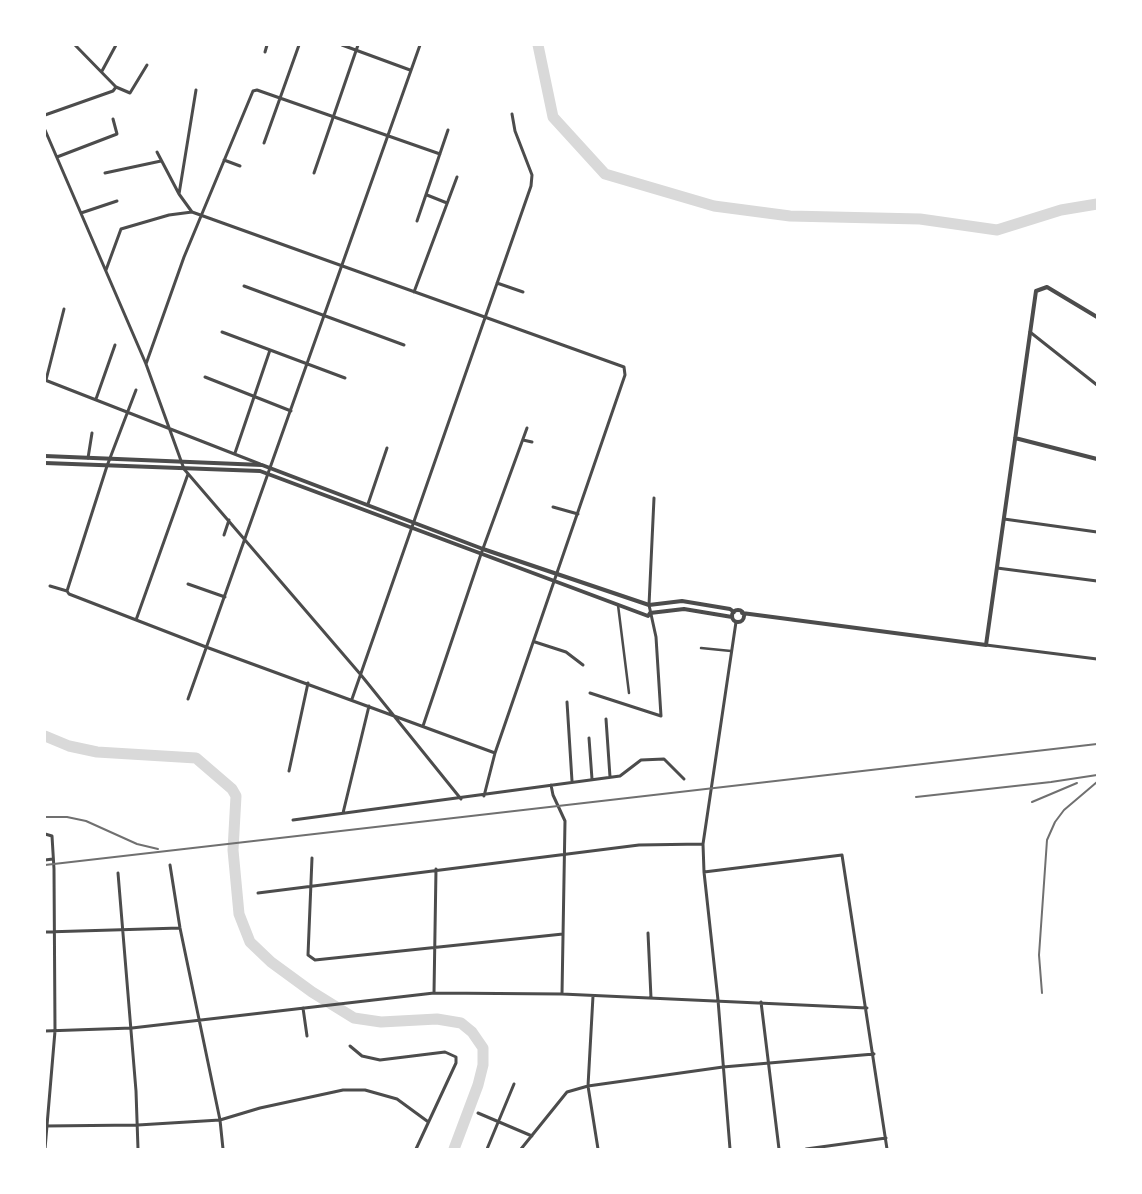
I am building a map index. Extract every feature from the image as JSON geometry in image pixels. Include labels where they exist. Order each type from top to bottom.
[{"type":"street","points":[[75,45],[116,87],[130,93],[147,65]]},
{"type":"street","points":[[102,71],[116,45]]},
{"type":"street","points":[[265,52],[267,45]]},
{"type":"street","points":[[264,143],[299,45]]},
{"type":"street","points":[[342,45],[410,70]]},
{"type":"street","points":[[314,173],[358,45]]},
{"type":"street","points":[[188,700],[269,474],[386,135],[420,45]]},
{"type":"street","points":[[45,115],[113,91],[116,87]]},
{"type":"street","points":[[179,194],[196,90]]},
{"type":"street","points":[[146,364],[202,214],[250,95],[255,90],[440,154]]},
{"type":"street","points":[[352,699],[415,522],[532,180],[515,131],[512,114]]},
{"type":"street","points":[[57,157],[117,134],[113,119]]},
{"type":"street","points":[[45,130],[146,364],[184,469],[361,675],[461,799]]},
{"type":"street","points":[[418,221],[448,130]]},
{"type":"street","points":[[157,152],[179,194],[192,212]]},
{"type":"street","points":[[105,174],[161,160]]},
{"type":"street","points":[[224,160],[240,166]]},
{"type":"street","points":[[414,292],[457,177]]},
{"type":"street","points":[[427,194],[447,203]]},
{"type":"street","points":[[81,213],[117,201]]},
{"type":"street","points":[[106,270],[121,229],[169,215],[192,212],[624,367],[626,371],[495,753],[484,796]]},
{"type":"street","points":[[497,283],[523,292]]},
{"type":"street","points":[[244,286],[404,345]]},
{"type":"street","points":[[986,645],[1036,291],[1041,287],[1046,287],[1097,317]]},
{"type":"street","points":[[64,309],[45,380],[262,465]]},
{"type":"street","points":[[222,332],[345,378]]},
{"type":"street","points":[[1030,332],[1097,385]]},
{"type":"street","points":[[96,399],[116,345]]},
{"type":"street","points":[[235,453],[270,350]]},
{"type":"street","points":[[205,377],[291,411]]},
{"type":"street","points":[[67,591],[107,466],[136,390]]},
{"type":"street","points":[[423,726],[480,554],[527,428]]},
{"type":"street","points":[[88,458],[92,433]]},
{"type":"street","points":[[1015,438],[1097,459]]},
{"type":"street","points":[[523,440],[532,442]]},
{"type":"street","points":[[368,504],[387,448]]},
{"type":"street","points":[[45,456],[262,465],[557,576],[649,605],[682,601],[730,609],[734,612],[738,610],[742,613],[1097,660]]},
{"type":"street","points":[[45,463],[260,471],[648,616],[650,612],[684,609],[732,617],[736,622],[703,844],[730,1149]]},
{"type":"street","points":[[136,620],[188,474]]},
{"type":"street","points":[[590,693],[661,716],[656,637],[649,605],[654,498]]},
{"type":"street","points":[[553,507],[578,514]]},
{"type":"street","points":[[1004,519],[1097,532]]},
{"type":"street","points":[[224,535],[229,520]]},
{"type":"street","points":[[997,568],[1097,581]]},
{"type":"street","points":[[188,584],[225,597]]},
{"type":"street","points":[[50,586],[67,591],[70,594],[206,647],[495,753]]},
{"type":"street","points":[[618,604],[629,693]]},
{"type":"street","points":[[732,617],[734,612]]},
{"type":"street","points":[[736,622],[742,620],[742,613]]},
{"type":"street","points":[[534,642],[566,652],[583,665]]},
{"type":"street","points":[[701,648],[731,651]]},
{"type":"street","points":[[289,771],[308,683]]},
{"type":"street","points":[[567,702],[572,780]]},
{"type":"street","points":[[343,813],[369,706]]},
{"type":"street","points":[[606,719],[610,777]]},
{"type":"street","points":[[589,738],[592,779]]},
{"type":"street","points":[[293,820],[484,796],[572,780],[620,776],[641,760],[664,759],[684,779]]},
{"type":"street","points":[[552,785],[553,795],[564,816],[562,994]]},
{"type":"street","points":[[45,834],[52,836],[54,932],[54,1031],[45,1149]]},
{"type":"street","points":[[258,893],[436,869],[639,845],[703,844]]},
{"type":"street","points":[[704,872],[842,855],[888,1149]]},
{"type":"street","points":[[312,858],[308,955],[311,959],[563,934]]},
{"type":"street","points":[[45,860],[53,859]]},
{"type":"street","points":[[170,865],[180,928],[220,1120],[224,1149]]},
{"type":"street","points":[[434,993],[436,869]]},
{"type":"street","points":[[118,873],[132,1028],[138,1149]]},
{"type":"street","points":[[45,932],[180,928]]},
{"type":"street","points":[[648,933],[651,998]]},
{"type":"street","points":[[45,1031],[132,1028],[199,1022],[434,993],[562,994],[867,1008]]},
{"type":"street","points":[[593,996],[588,1086],[598,1149]]},
{"type":"street","points":[[760,1002],[779,1149]]},
{"type":"street","points":[[303,1008],[307,1036]]},
{"type":"street","points":[[350,1046],[362,1056],[380,1060],[445,1052],[456,1057],[456,1063],[427,1121],[425,1133],[416,1149]]},
{"type":"street","points":[[521,1149],[567,1092],[588,1086],[723,1067],[874,1054]]},
{"type":"street","points":[[488,1149],[514,1084]]},
{"type":"street","points":[[46,1126],[138,1125],[220,1120],[260,1108],[334,1092],[364,1090],[397,1100],[427,1121]]},
{"type":"street","points":[[478,1113],[532,1136]]},
{"type":"street","points":[[806,1148],[886,1138]]},
{"type":"waterway","points":[[538,45],[553,117],[605,174],[714,206],[790,216],[920,219],[997,230],[1061,210],[1097,204]]},
{"type":"waterway","points":[[45,736],[69,746],[97,752],[196,758],[232,789],[236,796],[233,850],[239,914],[250,942],[271,962],[312,992],[354,1018],[381,1022],[437,1019],[461,1023],[472,1032],[483,1048],[483,1065],[478,1085],[454,1149]]},
{"type":"railway","points":[[45,865],[1097,744]]},
{"type":"railway","points":[[916,797],[1097,775]]},
{"type":"railway","points":[[1042,993],[1039,955],[1047,840],[1055,822],[1064,810],[1097,782]]},
{"type":"railway","points":[[1032,802],[1077,783]]},
{"type":"railway","points":[[45,817],[67,817],[86,821],[137,844],[158,849]]}]
